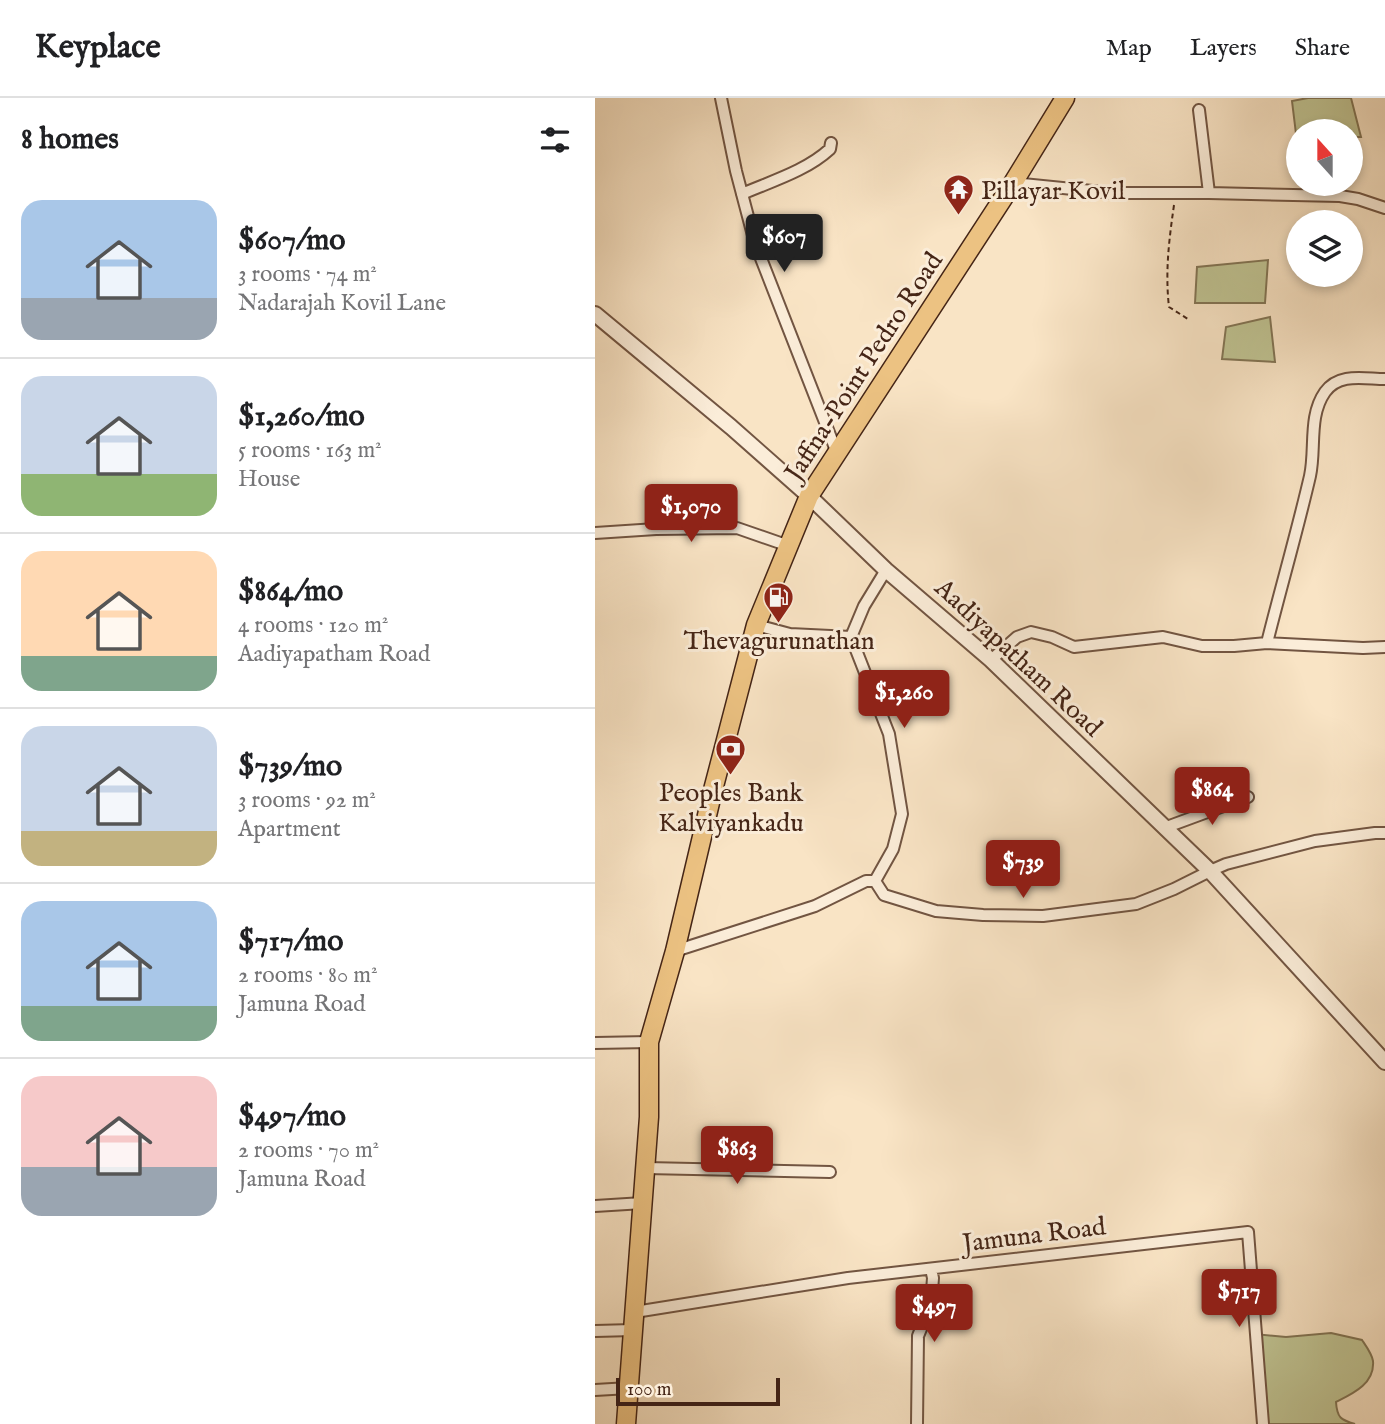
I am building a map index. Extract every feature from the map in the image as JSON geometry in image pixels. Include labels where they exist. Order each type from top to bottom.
[{"type":"main road","name":"Jaffna-Point Pedro Road","points":[[626,1424],[646,1168],[649,1042],[675,951],[713,789],[756,625],[809,496],[1013,183],[1065,98]]},
{"type":"street","points":[[721,98],[755,243],[837,453]]},
{"type":"street","points":[[1199,110],[1209,193]]},
{"type":"street","points":[[742,194],[807,166],[830,149],[831,143]]},
{"type":"street","points":[[1013,183],[1112,193],[1340,197],[1358,199],[1385,208]]},
{"type":"street","name":"Aadiyapatham Road","points":[[595,314],[731,427],[809,496],[886,570],[991,660],[1210,871],[1385,1062]]},
{"type":"street","points":[[1267,643],[1311,472],[1315,414],[1325,392],[1334,383],[1345,378],[1385,379]]},
{"type":"street","points":[[595,533],[737,528],[789,546]]},
{"type":"street","points":[[874,881],[893,849],[902,814],[889,734],[851,637],[864,606],[886,570]]},
{"type":"street","points":[[756,625],[790,634],[851,637]]},
{"type":"street","points":[[991,660],[1017,637],[1031,632],[1052,637],[1074,647],[1163,637],[1202,646],[1267,643],[1385,647]]},
{"type":"street","points":[[1164,828],[1248,797]]},
{"type":"street","points":[[874,881],[884,895],[936,911],[1043,916],[1136,904],[1226,864],[1315,841],[1385,833]]},
{"type":"street","points":[[675,951],[815,906],[866,881],[874,881]]},
{"type":"street","points":[[595,1043],[649,1042]]},
{"type":"street","points":[[646,1168],[830,1172]]},
{"type":"street","points":[[595,1206],[643,1203]]},
{"type":"street","name":"Jamuna Road","points":[[595,1331],[849,1278],[1248,1232],[1263,1424]]},
{"type":"street","points":[[917,1424],[918,1336],[931,1304],[931,1269]]},
{"type":"street","points":[[595,1390],[629,1388]]},
{"type":"path","points":[[1176,194],[1167,249],[1169,307],[1188,319]]},
{"type":"green space","points":[[1308,98],[1351,98],[1356,119],[1294,119],[1292,101]]},
{"type":"green space","points":[[1268,260],[1265,303],[1195,303],[1197,267]]},
{"type":"green space","points":[[1270,317],[1275,362],[1222,359],[1226,327]]},
{"type":"green space","points":[[1331,1333],[1362,1340],[1373,1361],[1373,1369],[1366,1382],[1355,1392],[1336,1402],[1337,1412],[1341,1417],[1355,1424],[1263,1424],[1255,1334],[1286,1337]]},
{"type":"place","name":"Pillayar Kovil","points":[[958,217]]},
{"type":"place","name":"Thevagurunathan","points":[[779,624]]},
{"type":"place","name":"Peoples Bank Kalviyankadu","points":[[731,776]]}]
